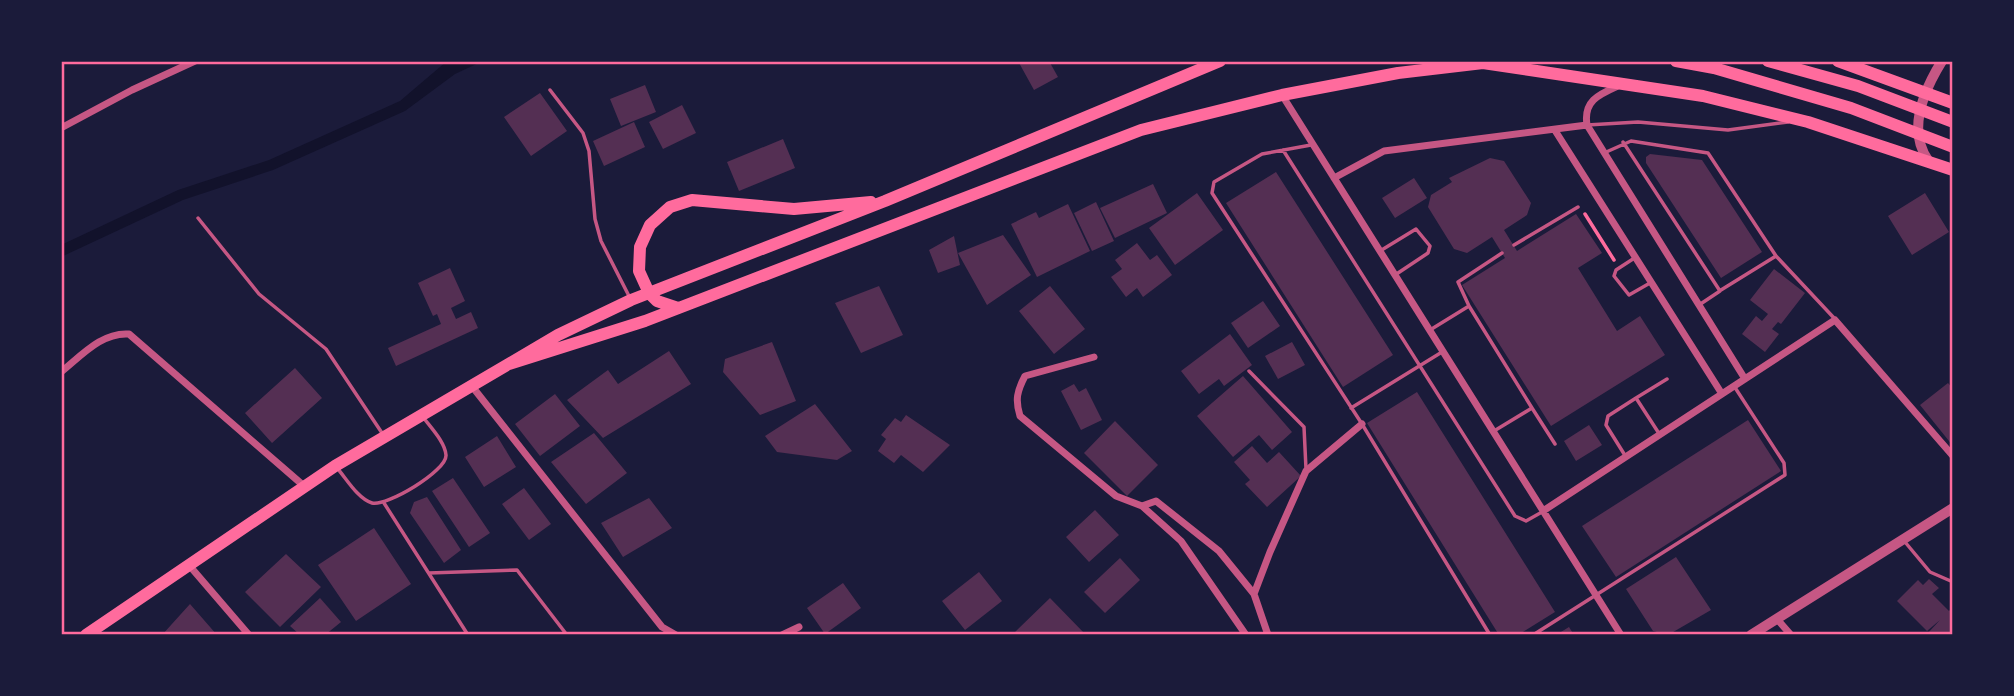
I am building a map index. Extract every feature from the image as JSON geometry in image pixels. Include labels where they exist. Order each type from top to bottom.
[{"type":"main road","points":[[86,635],[187,563],[335,466],[420,413],[558,334],[631,300],[886,201],[1220,61]]},
{"type":"main road","points":[[509,364],[678,308],[1141,130],[1282,95],[1398,73],[1520,61]]},
{"type":"main road","points":[[1676,61],[1714,68],[1802,93],[1900,125],[1953,147]]},
{"type":"main road","points":[[1768,61],[1870,91],[1953,122]]},
{"type":"main road","points":[[1838,61],[1953,103]]},
{"type":"main road","points":[[1483,63],[1703,96],[1801,120],[1953,170]]},
{"type":"main road","points":[[678,308],[657,301],[649,293],[639,271],[640,247],[650,225],[670,207],[692,200],[794,209],[886,201]]},
{"type":"street","points":[[61,128],[132,90],[195,61]]},
{"type":"street","points":[[1928,160],[1916,136],[1925,91],[1942,61]]},
{"type":"street","points":[[1621,84],[1591,101],[1587,109],[1587,125],[1745,379]]},
{"type":"street","points":[[1282,95],[1621,635]]},
{"type":"street","points":[[1334,178],[1384,151],[1587,125]]},
{"type":"street","points":[[1556,131],[1722,394]]},
{"type":"street","points":[[1543,511],[1835,320],[1953,456]]},
{"type":"street","points":[[61,372],[101,340],[115,333],[130,334],[304,486]]},
{"type":"street","points":[[1094,357],[1025,376],[1017,391],[1016,403],[1020,416],[1116,496],[1142,506],[1181,541],[1246,635]]},
{"type":"street","points":[[471,385],[662,627],[676,635]]},
{"type":"street","points":[[1254,594],[1306,471],[1362,424]]},
{"type":"street","points":[[1142,506],[1156,501],[1219,551],[1254,594],[1268,635]]},
{"type":"street","points":[[1751,635],[1953,508]]},
{"type":"street","points":[[187,563],[248,635]]},
{"type":"street","points":[[1777,619],[1791,635]]},
{"type":"street","points":[[782,635],[799,627]]},
{"type":"lane","points":[[550,90],[583,133],[589,151],[595,219],[601,241],[631,300]]},
{"type":"lane","points":[[1587,125],[1638,122],[1728,130],[1801,120]]},
{"type":"lane","points":[[1604,153],[1623,142],[1702,149],[1709,153],[1776,256],[1835,320]]},
{"type":"lane","points":[[1623,142],[1720,291]]},
{"type":"lane","points":[[1313,145],[1259,156],[1218,180],[1211,189],[1362,424],[1490,635]]},
{"type":"lane","points":[[1283,150],[1515,516],[1526,521],[1543,511]]},
{"type":"lane","points":[[1514,245],[1578,207]]},
{"type":"lane","points":[[198,218],[259,294],[326,349],[384,435]]},
{"type":"lane","points":[[1381,251],[1416,229],[1430,246],[1429,253],[1395,275]]},
{"type":"lane","points":[[1502,253],[1458,282],[1469,306],[1555,444]]},
{"type":"lane","points":[[1699,305],[1776,256]]},
{"type":"lane","points":[[1636,257],[1619,267],[1614,274],[1627,294],[1633,294],[1651,282]]},
{"type":"lane","points":[[1430,330],[1469,306]]},
{"type":"lane","points":[[1351,408],[1443,351]]},
{"type":"lane","points":[[1249,371],[1304,427],[1306,471]]},
{"type":"lane","points":[[1626,457],[1605,423],[1608,416],[1667,379]]},
{"type":"lane","points":[[1534,635],[1785,475],[1784,463],[1734,386]]},
{"type":"lane","points":[[1636,398],[1660,435]]},
{"type":"lane","points":[[1493,431],[1532,408]]},
{"type":"lane","points":[[335,466],[367,501],[384,503],[437,472],[446,460],[444,446],[420,413]]},
{"type":"lane","points":[[384,503],[468,635]]},
{"type":"lane","points":[[1903,540],[1930,572],[1953,582]]},
{"type":"lane","points":[[429,573],[517,570],[567,635]]},
{"type":"path","points":[[1578,207],[1619,267]]},
{"type":"shaded area","points":[[447,61],[483,61],[455,74],[405,111],[273,170],[183,200],[61,257],[61,245],[178,190],[269,160],[400,101]]},
{"type":"building","points":[[1018,61],[1049,61],[1058,77],[1034,90]]},
{"type":"building","points":[[645,85],[656,112],[621,126],[610,99]]},
{"type":"building","points":[[540,93],[567,131],[531,156],[504,117]]},
{"type":"building","points":[[682,105],[696,133],[663,149],[649,122]]},
{"type":"building","points":[[634,122],[645,147],[604,166],[593,141]]},
{"type":"building","points":[[783,139],[795,168],[739,191],[727,162]]},
{"type":"building","points":[[1650,154],[1702,160],[1762,252],[1721,278],[1646,163],[1646,157]]},
{"type":"building","points":[[1490,158],[1504,161],[1531,203],[1527,215],[1504,230],[1517,251],[1576,214],[1602,253],[1578,268],[1617,331],[1640,316],[1665,355],[1551,426],[1462,285],[1505,258],[1492,237],[1467,253],[1454,249],[1428,207],[1431,195],[1452,182],[1449,178]]},
{"type":"building","points":[[1276,172],[1393,355],[1343,387],[1226,203]]},
{"type":"building","points":[[1414,178],[1427,198],[1395,218],[1382,198]]},
{"type":"building","points":[[1153,184],[1167,213],[1115,238],[1100,208]]},
{"type":"building","points":[[1197,193],[1223,230],[1175,265],[1149,228]]},
{"type":"building","points":[[1925,193],[1949,232],[1912,255],[1888,216]]},
{"type":"building","points":[[1096,202],[1114,241],[1092,251],[1074,213]]},
{"type":"building","points":[[1068,204],[1090,251],[1037,277],[1011,224],[1036,212],[1039,218]]},
{"type":"building","points":[[1003,235],[1031,275],[987,305],[958,253]]},
{"type":"building","points":[[954,236],[960,265],[938,273],[929,250]]},
{"type":"building","points":[[1137,243],[1150,260],[1157,255],[1172,275],[1143,297],[1137,288],[1126,297],[1111,277],[1122,269],[1115,260]]},
{"type":"building","points":[[450,268],[465,301],[451,308],[456,319],[471,312],[478,328],[396,366],[388,348],[441,324],[437,314],[433,316],[418,283]]},
{"type":"building","points":[[1774,269],[1805,293],[1781,324],[1778,322],[1772,329],[1779,334],[1765,352],[1742,334],[1756,316],[1762,321],[1768,314],[1750,300]]},
{"type":"building","points":[[879,286],[903,335],[861,353],[835,303]]},
{"type":"building","points":[[1050,286],[1085,329],[1054,354],[1019,311]]},
{"type":"building","points":[[1263,301],[1280,326],[1248,348],[1231,323]]},
{"type":"building","points":[[1230,334],[1252,365],[1224,386],[1219,379],[1199,394],[1181,371]]},
{"type":"building","points":[[772,342],[796,401],[760,415],[723,372],[725,359]]},
{"type":"building","points":[[1292,342],[1305,365],[1278,379],[1265,356]]},
{"type":"building","points":[[669,351],[691,384],[603,438],[567,400],[608,370],[618,384]]},
{"type":"building","points":[[295,368],[322,398],[272,443],[245,413]]},
{"type":"building","points":[[1243,376],[1292,432],[1272,450],[1259,435],[1233,457],[1197,416]]},
{"type":"building","points":[[1948,383],[1953,389],[1953,446],[1920,405]]},
{"type":"building","points":[[1074,384],[1079,392],[1086,388],[1102,420],[1081,430],[1061,391]]},
{"type":"building","points":[[1417,392],[1555,612],[1518,635],[1499,635],[1367,423]]},
{"type":"building","points":[[555,394],[580,426],[540,456],[515,424]]},
{"type":"building","points":[[815,404],[852,451],[837,460],[777,452],[765,436]]},
{"type":"building","points":[[906,415],[950,445],[923,472],[901,455],[894,463],[878,451],[886,439],[881,435],[895,418],[901,422]]},
{"type":"building","points":[[1748,420],[1781,471],[1616,577],[1582,526]]},
{"type":"building","points":[[1115,421],[1158,465],[1127,496],[1084,453]]},
{"type":"building","points":[[1589,425],[1602,445],[1576,461],[1564,441]]},
{"type":"building","points":[[594,433],[627,473],[586,504],[551,462]]},
{"type":"building","points":[[497,436],[516,467],[484,487],[465,457]]},
{"type":"building","points":[[1252,446],[1267,463],[1279,452],[1301,476],[1267,507],[1245,484],[1250,480],[1234,462]]},
{"type":"building","points":[[453,478],[490,533],[469,547],[432,491]]},
{"type":"building","points":[[524,488],[551,524],[529,540],[502,504]]},
{"type":"building","points":[[427,497],[461,550],[444,563],[410,513],[414,502]]},
{"type":"building","points":[[649,498],[672,528],[623,557],[601,523]]},
{"type":"building","points":[[1095,510],[1119,535],[1089,562],[1066,537]]},
{"type":"building","points":[[374,528],[411,584],[356,621],[318,565]]},
{"type":"building","points":[[286,554],[321,587],[280,627],[245,592]]},
{"type":"building","points":[[1676,557],[1711,610],[1668,635],[1653,631],[1626,589]]},
{"type":"building","points":[[1120,558],[1140,580],[1105,613],[1084,592]]},
{"type":"building","points":[[979,572],[1002,601],[965,630],[942,601]]},
{"type":"building","points":[[1929,579],[1939,588],[1932,594],[1949,611],[1953,607],[1953,635],[1930,635],[1928,633],[1940,620],[1927,631],[1897,601],[1918,580],[1923,585]]},
{"type":"building","points":[[843,583],[861,608],[825,634],[807,608]]},
{"type":"building","points":[[320,598],[341,622],[325,635],[300,635],[290,626]]},
{"type":"building","points":[[1050,598],[1086,635],[1018,635],[1015,632]]},
{"type":"building","points":[[190,604],[217,635],[162,635]]},
{"type":"building","points":[[1569,627],[1574,635],[1556,635]]}]
